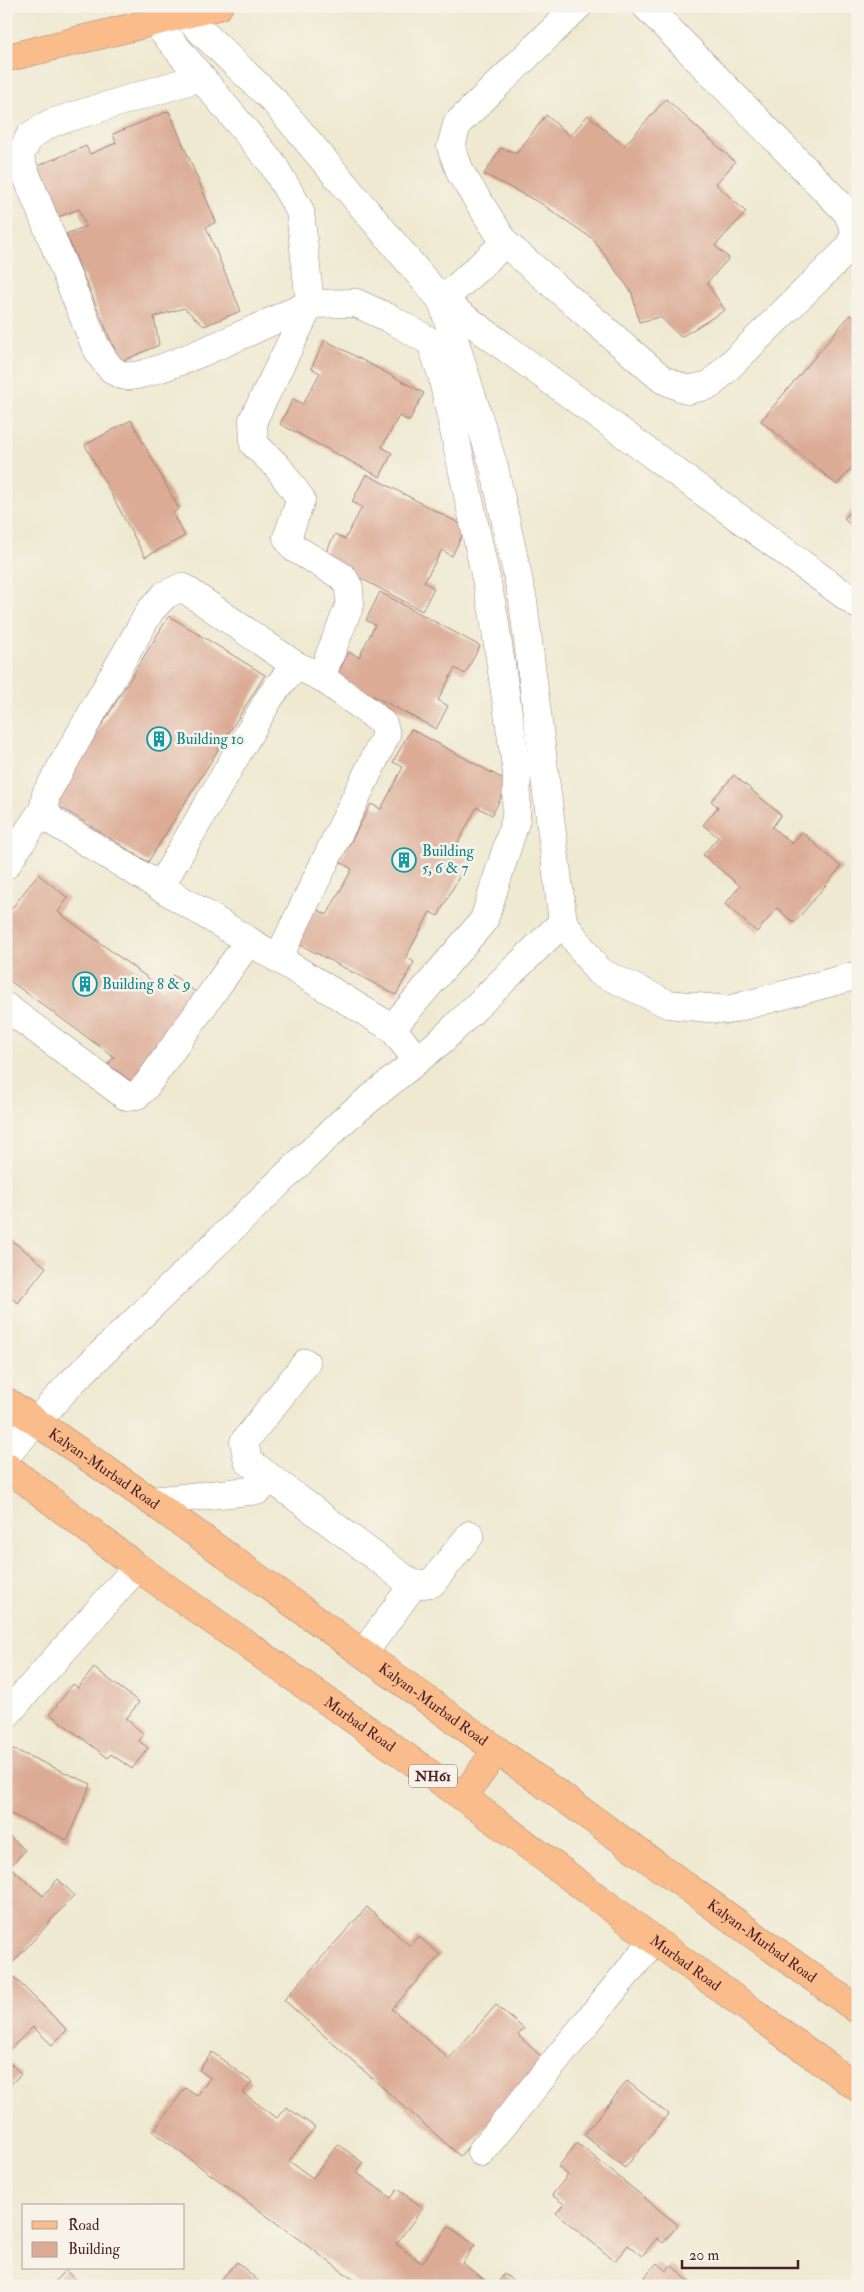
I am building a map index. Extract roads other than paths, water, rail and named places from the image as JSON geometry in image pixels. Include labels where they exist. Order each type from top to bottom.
[{"type":"main road","points":[[6,58],[171,15],[219,6]]},
{"type":"main road","name":"Kalyan-Murbad Road","points":[[6,1401],[151,1501],[858,2010]]},
{"type":"main road","name":"Murbad Road","points":[[6,1466],[137,1567],[463,1796],[654,1940],[858,2088]]},
{"type":"main road","points":[[463,1796],[497,1750]]},
{"type":"street","points":[[578,6],[457,124],[451,147],[461,174],[505,243],[662,379],[686,390],[710,385],[848,249],[856,232],[847,212],[646,6]]},
{"type":"street","points":[[171,15],[201,77],[272,163],[300,211],[310,304],[253,420],[254,444],[277,466],[301,500],[287,538],[294,548],[343,577],[350,588],[350,604],[321,677]]},
{"type":"street","points":[[171,15],[274,102],[442,301],[858,605]]},
{"type":"street","points":[[201,77],[51,123],[30,136],[19,157],[94,345],[109,367],[126,376],[156,371],[310,304],[356,303],[389,318],[430,342],[442,375],[492,611],[517,773],[516,819],[484,920],[392,1028]]},
{"type":"street","points":[[442,301],[505,243]]},
{"type":"street","points":[[442,301],[494,467],[523,601],[563,922],[598,970],[668,1004],[728,1010],[858,975]]},
{"type":"street","points":[[6,865],[44,808],[46,794],[150,611],[165,595],[182,587],[295,665],[321,677],[372,714],[383,724],[386,735],[278,959]]},
{"type":"street","points":[[160,887],[270,697],[295,665]]},
{"type":"street","points":[[44,808],[52,821],[392,1028],[417,1060]]},
{"type":"street","points":[[6,1455],[71,1383],[337,1126],[442,1040],[563,922]]},
{"type":"street","points":[[6,1007],[126,1096],[137,1095],[146,1086],[249,942]]},
{"type":"street","points":[[306,1363],[244,1442],[248,1461],[413,1585]]},
{"type":"street","points":[[151,1501],[259,1490],[270,1478]]},
{"type":"street","points":[[363,1654],[413,1585],[432,1582],[470,1535]]},
{"type":"street","points":[[6,1716],[137,1567]]},
{"type":"street","points":[[481,2152],[654,1940]]},
{"type":"place","name":"Building 10","points":[[159,739]]},
{"type":"place","name":"Building 5, 6 & 7","points":[[404,860]]},
{"type":"place","name":"Building 8 & 9","points":[[85,984]]}]
